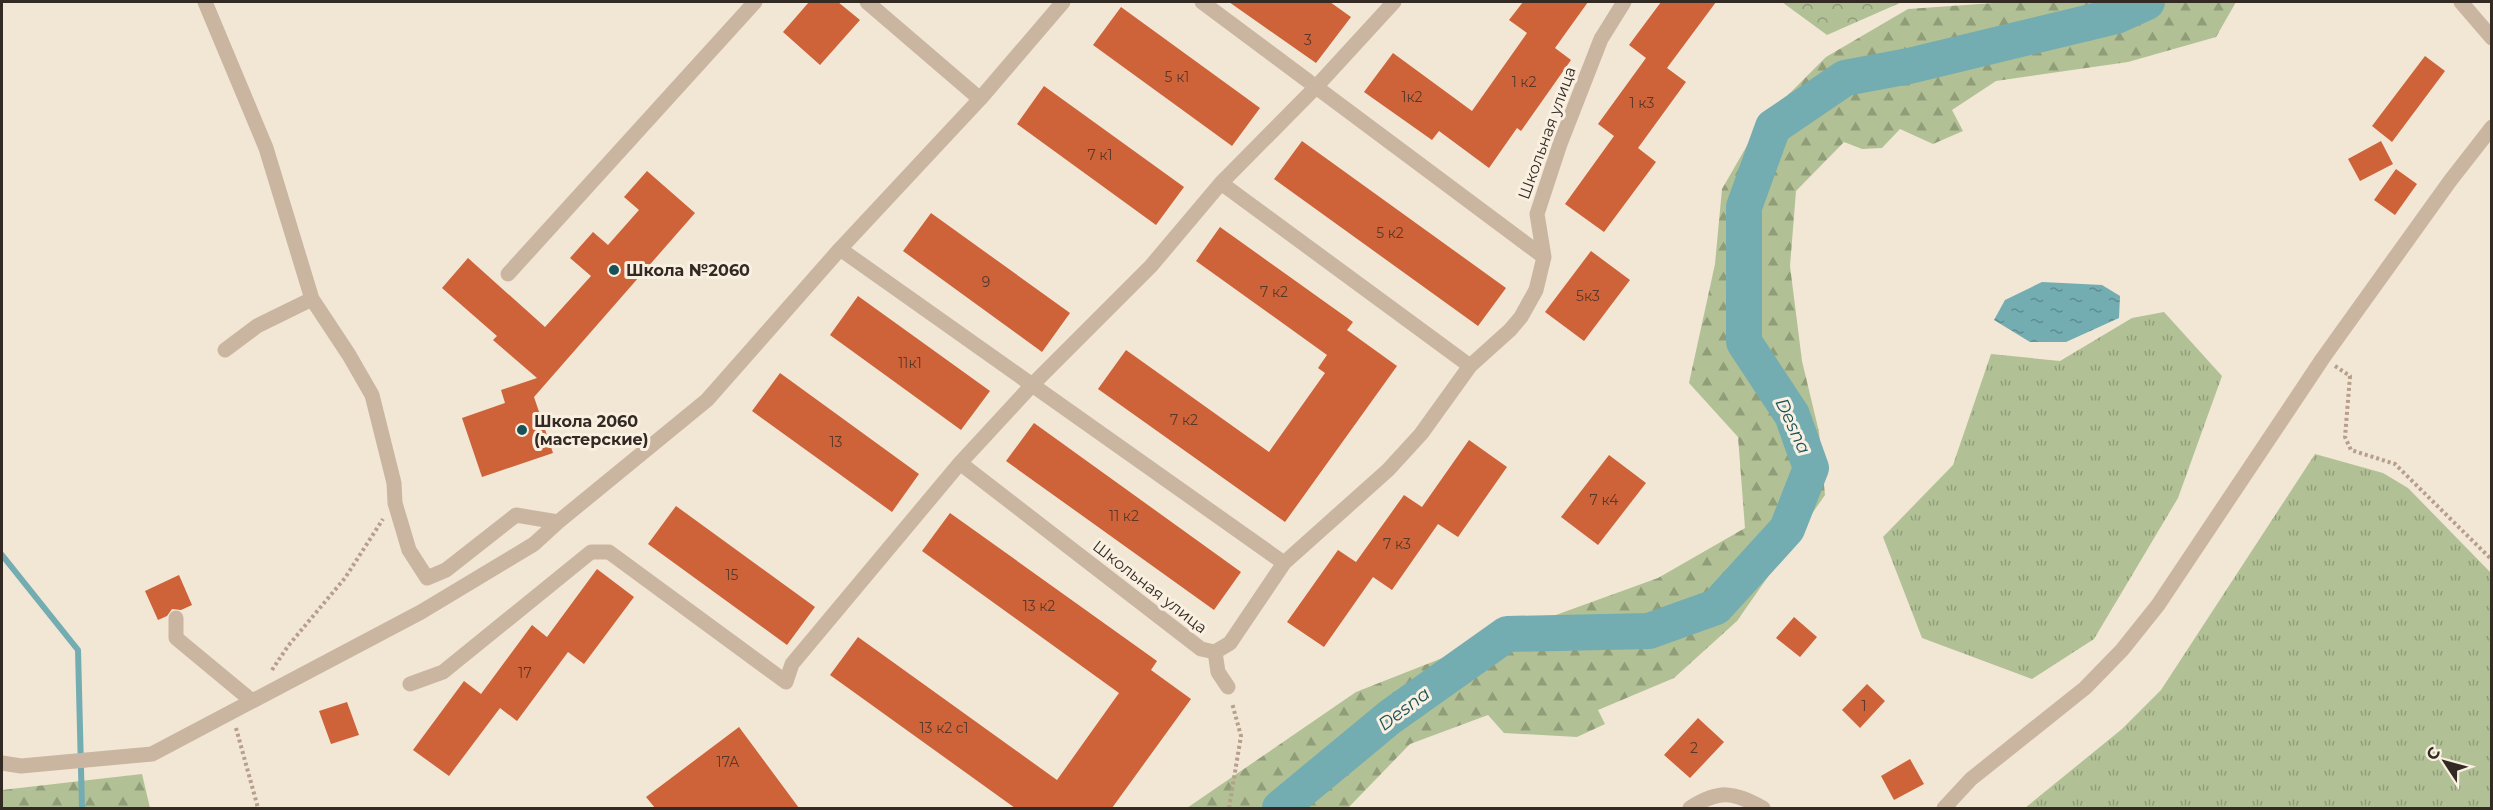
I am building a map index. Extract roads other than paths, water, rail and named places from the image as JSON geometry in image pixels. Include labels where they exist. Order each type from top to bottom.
[{"type":"street","points":[[205,2],[266,148],[312,299],[372,395],[394,483],[395,503],[409,550],[427,578],[446,570],[516,515],[558,522]]},
{"type":"street","points":[[508,274],[754,2]]},
{"type":"street","points":[[867,2],[980,99]]},
{"type":"street","points":[[2,764],[21,766],[152,754],[422,612],[534,544],[707,400],[840,249],[980,99],[1063,2]]},
{"type":"street","points":[[1202,2],[1544,257]]},
{"type":"street","points":[[410,684],[443,672],[591,552],[609,552],[786,682],[792,664],[960,463],[1033,384],[1144,273],[1221,183],[1316,88],[1394,2]]},
{"type":"street","name":"Школьная улица","points":[[960,463],[1201,649],[1215,652],[1230,643],[1284,563],[1388,470],[1421,434],[1470,366],[1499,342],[1521,317],[1536,290],[1544,257],[1537,214],[1560,144],[1601,39],[1624,2]]},
{"type":"street","points":[[2461,2],[2492,38]]},
{"type":"street","points":[[1944,808],[1971,779],[2085,688],[2122,650],[2158,605],[2323,358],[2450,181],[2492,127]]},
{"type":"street","points":[[1221,183],[1470,366]]},
{"type":"street","points":[[840,249],[1284,563]]},
{"type":"street","points":[[225,350],[257,326],[312,299]]},
{"type":"street","points":[[176,618],[176,638],[258,699]]},
{"type":"street","points":[[1215,652],[1218,672],[1228,687]]},
{"type":"street","points":[[1690,808],[1709,796],[1739,795],[1763,808]]},
{"type":"water","points":[[2042,282],[2102,285],[2120,296],[2119,318],[2066,342],[2030,342],[1994,320],[2005,300]]},
{"type":"waterway","name":"Desna","points":[[1280,808],[1390,717],[1507,634],[1649,631],[1716,607],[1787,529],[1811,468],[1792,415],[1744,342],[1744,207],[1773,127],[1845,78],[1909,66],[2116,16],[2147,2]]},
{"type":"waterway","points":[[2,555],[78,650],[82,808]]},
{"type":"place","name":"Школа №2060","points":[[614,270]]},
{"type":"place","name":"Школа 2060 (мастерские)","points":[[522,430]]}]
